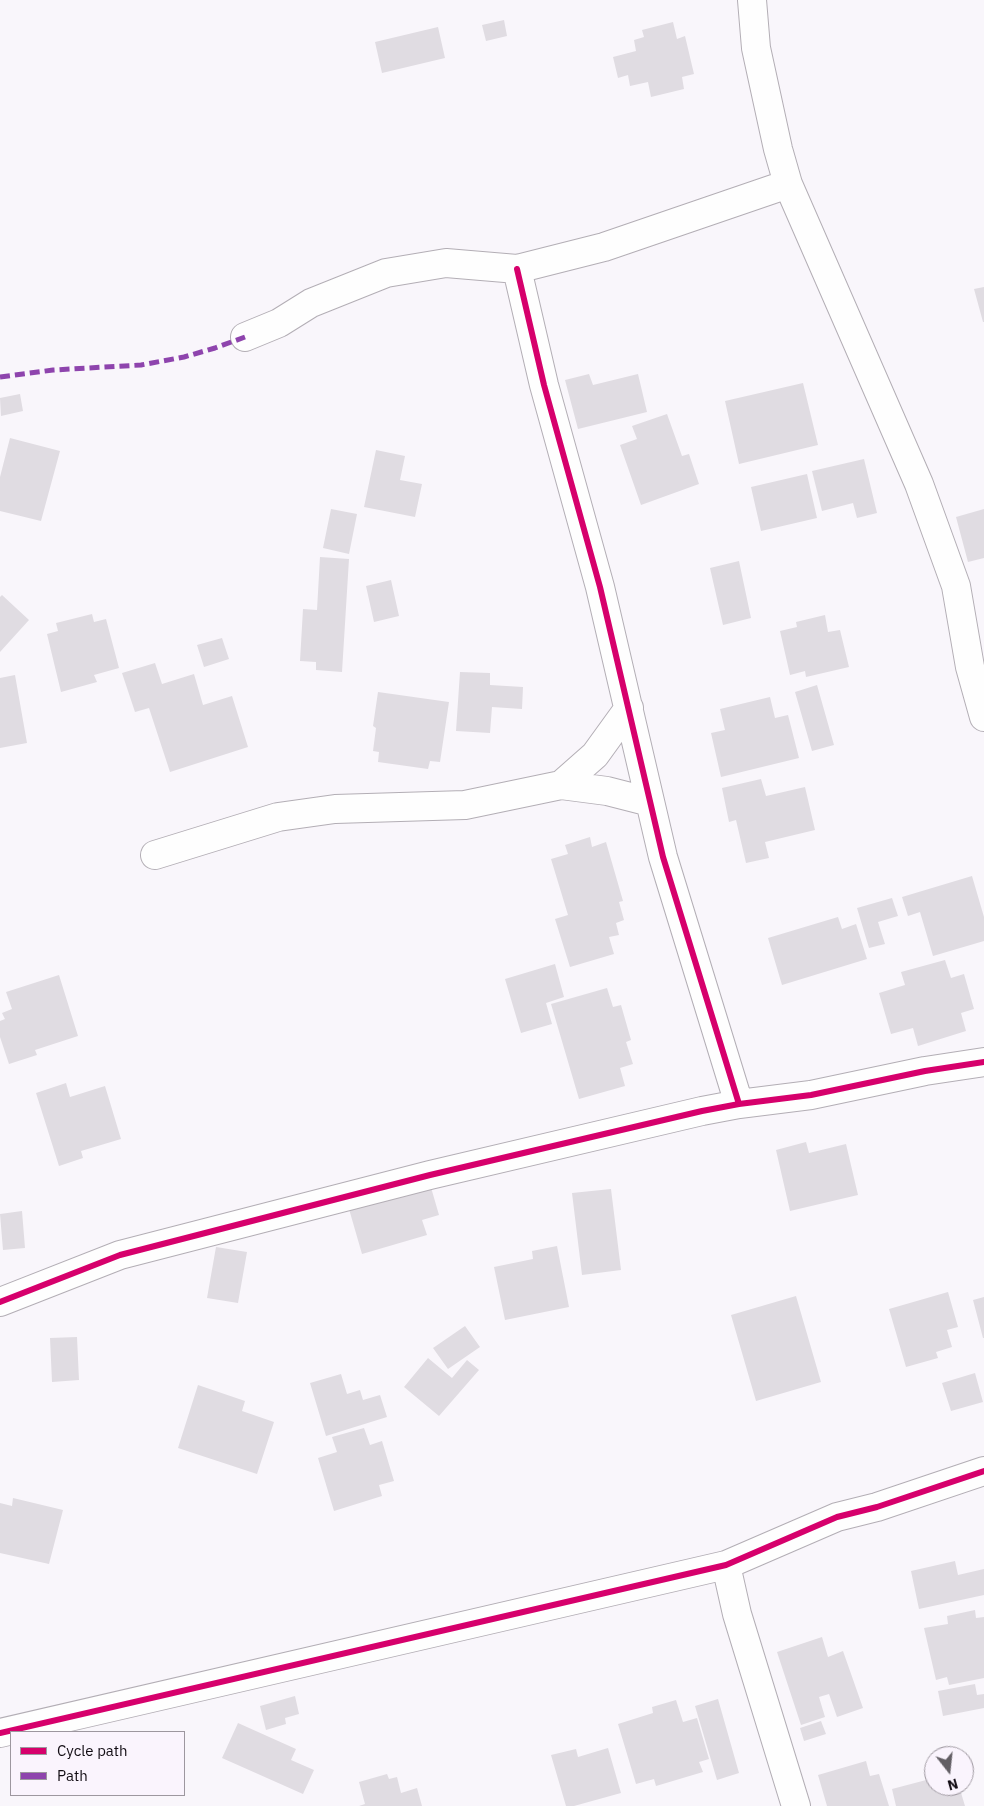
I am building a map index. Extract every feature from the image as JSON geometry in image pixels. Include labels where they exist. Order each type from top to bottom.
[{"type":"street","points":[[752,0],[756,48],[778,149],[788,184],[918,484],[956,586],[970,667],[984,717]]},
{"type":"street","points":[[245,337],[279,323],[311,303],[386,273],[446,263],[517,269],[604,247],[788,184]]},
{"type":"street","points":[[517,269],[544,385],[600,587],[663,857],[739,1104]]},
{"type":"street","points":[[561,785],[596,755],[629,708]]},
{"type":"street","points":[[155,855],[278,817],[335,809],[465,805],[561,785],[607,791],[650,802]]},
{"type":"street","points":[[0,1302],[120,1255],[430,1175],[739,1104],[811,1095],[984,1062]]},
{"type":"street","points":[[0,1733],[726,1566],[837,1517],[877,1507],[984,1471]]},
{"type":"street","points":[[726,1566],[737,1614],[796,1806]]},
{"type":"building","points":[[504,20],[507,36],[486,41],[482,25]]},
{"type":"building","points":[[673,22],[677,39],[685,36],[694,74],[682,77],[684,89],[651,97],[648,82],[630,86],[628,75],[618,78],[613,57],[636,51],[634,40],[644,37],[642,30]]},
{"type":"building","points":[[438,27],[445,58],[382,73],[375,42]]},
{"type":"building","points":[[984,287],[984,322],[983,322],[974,289]]},
{"type":"building","points":[[589,374],[593,385],[638,374],[647,412],[578,429],[565,380]]},
{"type":"building","points":[[803,383],[818,445],[739,464],[725,401]]},
{"type":"building","points":[[20,394],[23,411],[1,416],[0,398]]},
{"type":"building","points":[[667,414],[682,456],[689,454],[699,484],[641,505],[620,445],[637,439],[632,426]]},
{"type":"building","points":[[10,438],[60,451],[41,521],[0,511],[0,477]]},
{"type":"building","points":[[376,450],[405,456],[400,480],[422,484],[415,517],[364,507]]},
{"type":"building","points":[[864,459],[877,513],[857,518],[853,503],[822,511],[812,471]]},
{"type":"building","points":[[807,474],[817,518],[761,531],[751,487]]},
{"type":"building","points":[[331,509],[357,514],[349,554],[323,548]]},
{"type":"building","points":[[984,509],[984,558],[968,562],[956,517]]},
{"type":"building","points":[[320,557],[349,559],[342,672],[316,670],[316,662],[300,661],[303,609],[317,610]]},
{"type":"building","points":[[739,561],[751,618],[723,625],[710,568]]},
{"type":"building","points":[[391,580],[399,616],[374,622],[366,586]]},
{"type":"building","points":[[2,595],[29,620],[0,652],[0,597]]},
{"type":"building","points":[[92,614],[94,622],[106,619],[119,668],[94,675],[97,682],[61,692],[47,634],[58,631],[56,623]]},
{"type":"building","points":[[825,615],[828,632],[840,630],[849,667],[806,677],[805,671],[790,675],[780,631],[797,627],[796,622]]},
{"type":"building","points":[[222,638],[229,659],[204,667],[197,645]]},
{"type":"building","points":[[155,663],[162,684],[194,674],[203,705],[232,696],[248,747],[170,772],[149,708],[135,712],[122,673]]},
{"type":"building","points":[[460,672],[490,673],[490,685],[523,687],[522,709],[492,707],[490,733],[456,731]]},
{"type":"building","points":[[15,675],[27,743],[0,748],[0,678]]},
{"type":"building","points":[[817,685],[834,745],[812,751],[795,692]]},
{"type":"building","points":[[378,692],[449,702],[440,762],[430,761],[428,769],[378,762],[379,752],[373,751],[376,728],[373,726]]},
{"type":"building","points":[[770,697],[775,718],[788,715],[799,758],[721,777],[711,733],[725,730],[720,709]]},
{"type":"building","points":[[761,779],[766,796],[805,787],[815,830],[765,842],[769,858],[746,863],[736,820],[729,822],[722,788]]},
{"type":"building","points":[[590,837],[592,847],[606,842],[623,901],[619,902],[624,920],[616,923],[619,935],[609,937],[614,954],[570,967],[555,919],[568,915],[551,859],[568,854],[565,845]]},
{"type":"building","points":[[972,876],[984,917],[984,941],[933,956],[920,912],[908,916],[902,897]]},
{"type":"building","points":[[892,898],[898,916],[878,922],[885,944],[869,948],[857,908]]},
{"type":"building","points":[[838,917],[842,929],[856,924],[867,959],[782,985],[768,938]]},
{"type":"building","points":[[945,960],[951,978],[964,974],[974,1009],[961,1013],[966,1031],[918,1046],[913,1028],[891,1034],[879,993],[905,985],[901,972]]},
{"type":"building","points":[[555,964],[564,997],[546,1003],[552,1024],[521,1033],[505,979]]},
{"type":"building","points":[[59,975],[78,1036],[35,1050],[37,1055],[9,1064],[0,1037],[0,1021],[5,1019],[2,1013],[12,1009],[6,992]]},
{"type":"building","points":[[607,988],[613,1007],[621,1005],[631,1040],[626,1042],[633,1064],[620,1068],[625,1086],[579,1099],[551,1004]]},
{"type":"building","points":[[66,1083],[70,1097],[105,1086],[121,1139],[81,1151],[83,1158],[59,1166],[36,1093]]},
{"type":"building","points":[[806,1142],[809,1153],[846,1144],[858,1195],[790,1211],[776,1150]]},
{"type":"building","points":[[430,1184],[439,1215],[422,1220],[427,1235],[362,1254],[349,1209]]},
{"type":"building","points":[[611,1189],[621,1270],[582,1275],[572,1193]]},
{"type":"building","points":[[22,1211],[25,1248],[3,1250],[0,1214]]},
{"type":"building","points":[[557,1246],[569,1307],[505,1320],[494,1267],[533,1259],[532,1251]]},
{"type":"building","points":[[216,1247],[247,1252],[238,1303],[207,1298]]},
{"type":"building","points":[[948,1292],[958,1327],[947,1330],[952,1347],[936,1352],[938,1358],[906,1367],[889,1309]]},
{"type":"building","points":[[796,1296],[821,1382],[756,1401],[731,1315]]},
{"type":"building","points":[[984,1297],[984,1338],[983,1338],[973,1300]]},
{"type":"building","points":[[465,1326],[480,1347],[448,1369],[433,1348]]},
{"type":"building","points":[[77,1337],[79,1380],[52,1382],[50,1338]]},
{"type":"building","points":[[428,1358],[452,1378],[467,1360],[479,1370],[439,1416],[404,1387]]},
{"type":"building","points":[[975,1373],[983,1402],[951,1411],[942,1383]]},
{"type":"building","points":[[341,1374],[347,1394],[360,1390],[363,1400],[380,1395],[387,1417],[326,1436],[310,1383]]},
{"type":"building","points":[[198,1385],[245,1401],[242,1411],[274,1422],[257,1474],[178,1448]]},
{"type":"building","points":[[364,1428],[370,1445],[382,1441],[394,1481],[379,1485],[382,1496],[334,1511],[318,1458],[337,1452],[332,1437]]},
{"type":"building","points":[[13,1498],[63,1510],[49,1564],[0,1553],[0,1503],[12,1506]]},
{"type":"building","points":[[955,1561],[958,1575],[984,1569],[984,1595],[919,1609],[911,1571]]},
{"type":"building","points":[[975,1610],[976,1618],[984,1617],[984,1678],[949,1685],[947,1677],[936,1680],[924,1628],[948,1624],[947,1616]]},
{"type":"building","points":[[822,1637],[828,1657],[843,1651],[863,1708],[837,1717],[829,1694],[819,1697],[825,1717],[801,1725],[777,1652]]},
{"type":"building","points":[[975,1684],[977,1695],[984,1694],[984,1708],[943,1716],[938,1691]]},
{"type":"building","points":[[295,1696],[299,1714],[285,1718],[286,1724],[266,1730],[260,1706]]},
{"type":"building","points":[[718,1699],[739,1773],[717,1780],[695,1706]]},
{"type":"building","points":[[676,1700],[683,1722],[697,1718],[709,1759],[699,1762],[703,1772],[656,1786],[654,1779],[636,1784],[618,1724],[653,1713],[652,1707]]},
{"type":"building","points":[[821,1721],[826,1734],[804,1741],[800,1728]]},
{"type":"building","points":[[238,1723],[296,1749],[291,1760],[314,1770],[303,1794],[222,1758]]},
{"type":"building","points":[[608,1748],[621,1793],[574,1806],[566,1806],[551,1755],[576,1749],[578,1757]]},
{"type":"building","points":[[866,1761],[870,1776],[879,1774],[889,1806],[827,1806],[818,1775]]},
{"type":"building","points":[[387,1774],[389,1779],[397,1777],[401,1793],[417,1788],[422,1806],[359,1806],[365,1804],[359,1782]]},
{"type":"building","points":[[924,1781],[924,1796],[962,1796],[965,1806],[896,1806],[892,1789]]},
{"type":"marked path","points":[[0,377],[53,370],[141,365],[184,357],[245,337]]},
{"type":"cycle path","points":[[517,269],[544,385],[600,587],[663,857],[739,1104]]},
{"type":"cycle path","points":[[0,1302],[120,1255],[430,1175],[702,1111],[739,1104],[811,1095],[925,1071],[984,1062]]},
{"type":"cycle path","points":[[0,1733],[726,1565],[837,1517],[877,1507],[984,1471]]}]
